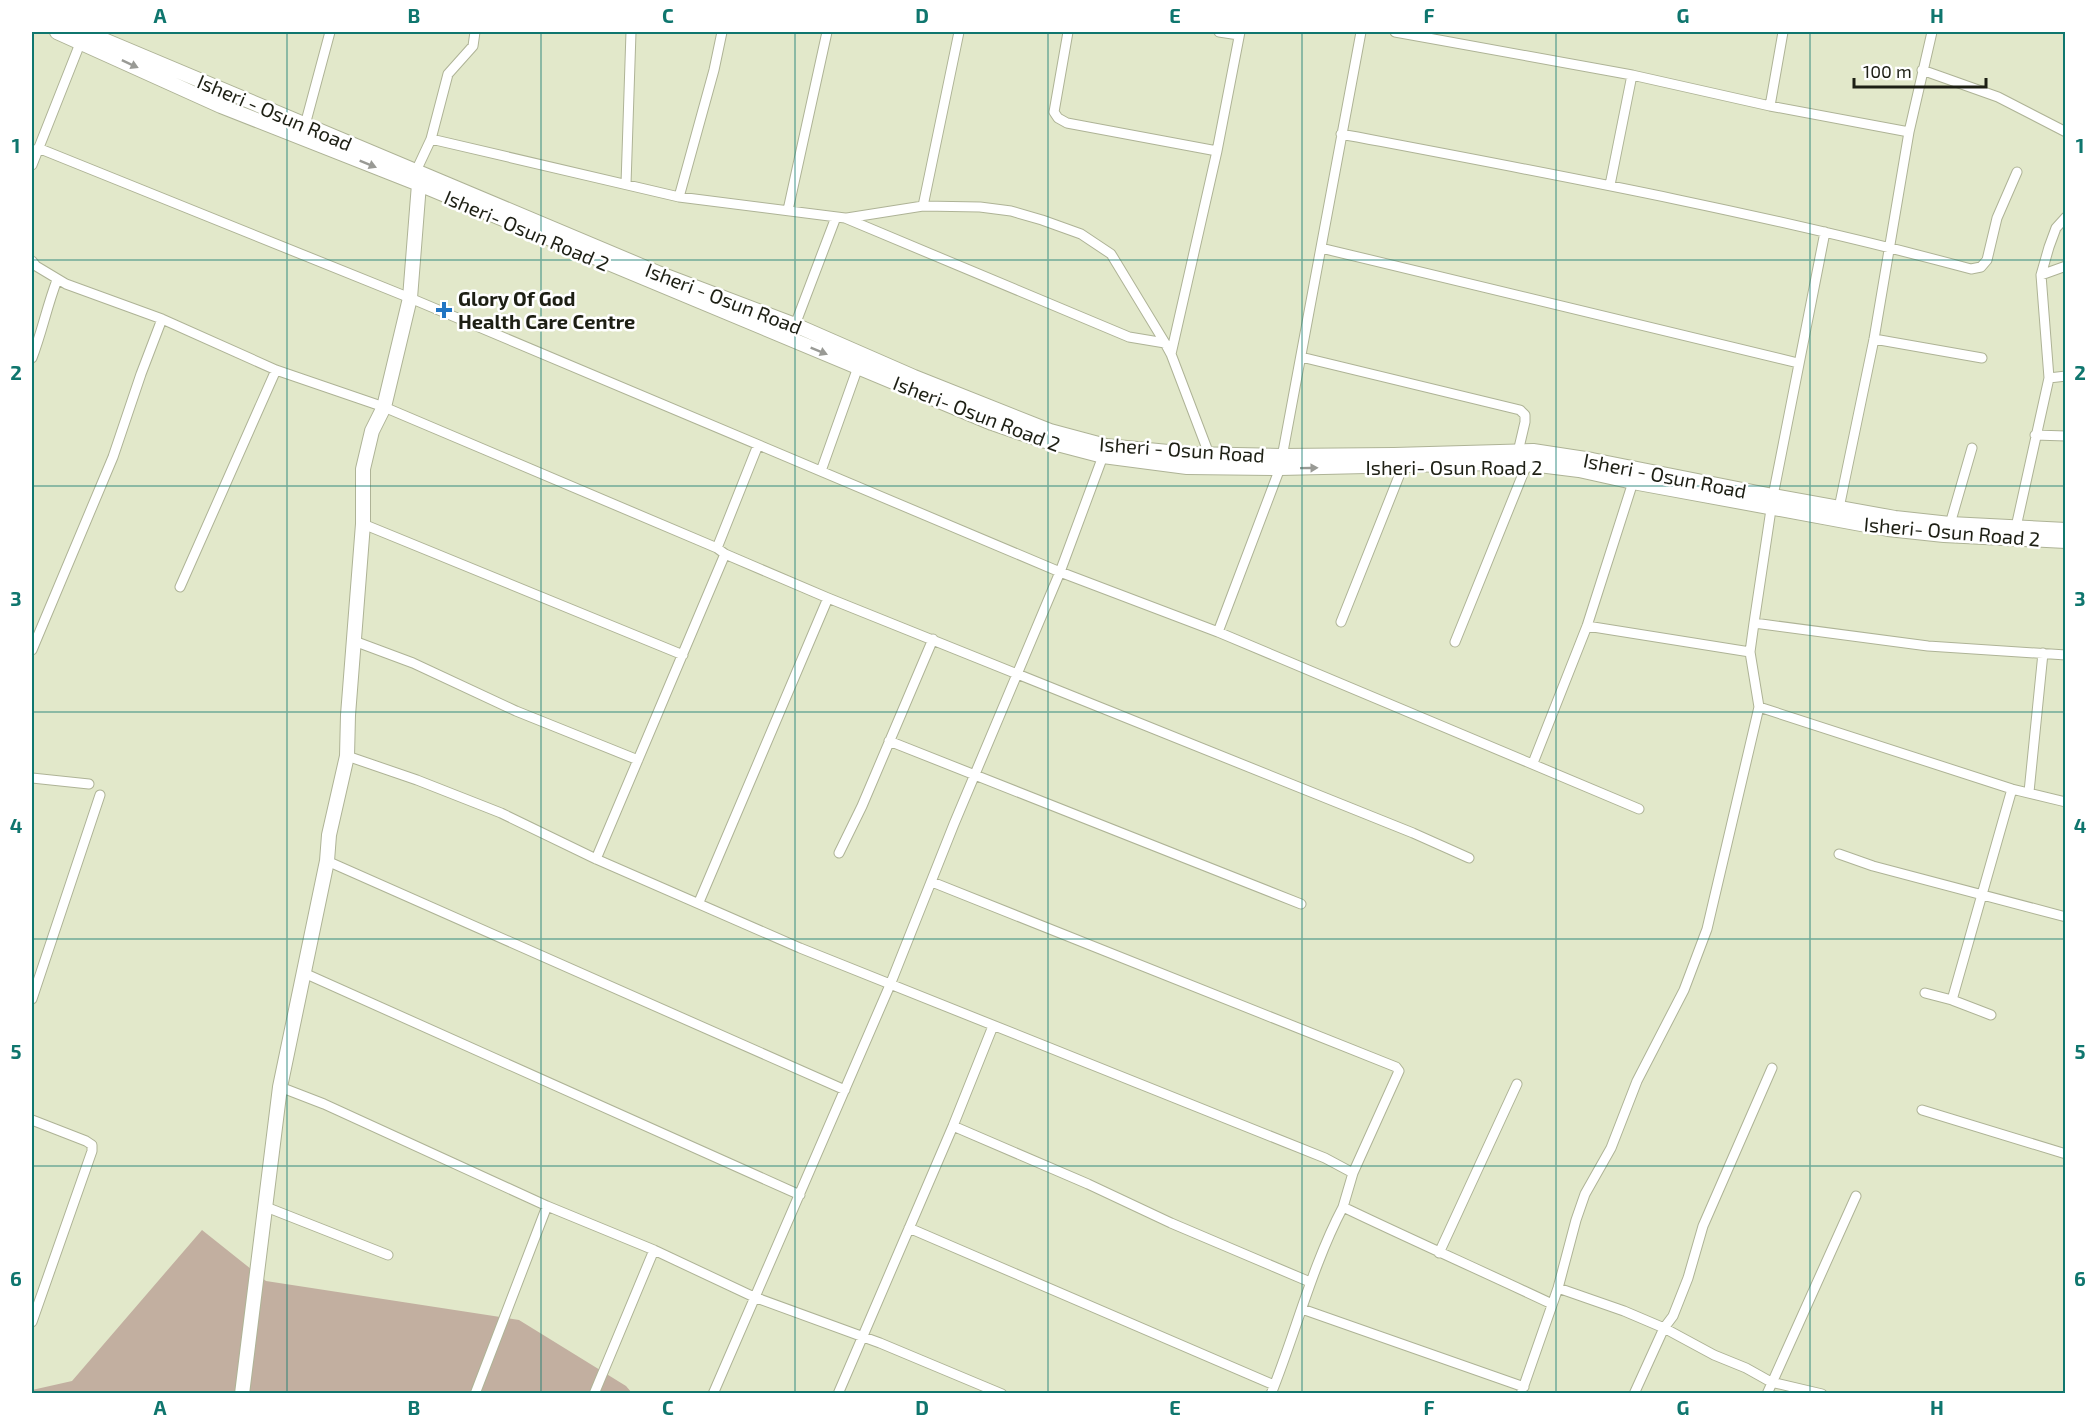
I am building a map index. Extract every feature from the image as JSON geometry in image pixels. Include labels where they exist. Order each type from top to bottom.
[{"type":"main road","name":"Isheri- Osun Road 2","points":[[57,32],[83,37],[221,106],[419,176],[858,367],[1038,440],[1103,456],[1187,466],[1281,462],[1403,466],[1527,464],[1579,470],[1633,482],[1772,501],[1888,529],[1944,535],[2066,541]]},
{"type":"main road","name":"Isheri - Osun Road","points":[[83,37],[305,126],[419,176],[658,273],[795,325],[914,377],[1050,431],[1106,446],[1281,462],[1394,455],[1533,451],[1592,460],[1772,501],[1950,524],[2066,530]]},
{"type":"main road","points":[[242,1394],[280,1087],[327,861],[329,835],[347,756],[348,715],[363,524],[363,469],[372,431],[384,407],[410,298],[419,176]]},
{"type":"street","points":[[305,126],[330,32]]},
{"type":"street","points":[[419,176],[448,74],[472,46],[476,32]]},
{"type":"street","points":[[626,184],[631,32]]},
{"type":"street","points":[[680,196],[722,32]]},
{"type":"street","points":[[788,210],[827,32]]},
{"type":"street","points":[[923,206],[959,32]]},
{"type":"street","points":[[1068,32],[1054,112],[1058,118],[1066,123],[1217,151]]},
{"type":"street","points":[[1171,354],[1217,151],[1239,33],[1219,32]]},
{"type":"street","points":[[1218,632],[1281,462],[1361,32]]},
{"type":"street","points":[[1395,32],[1632,75],[1770,106],[1909,132]]},
{"type":"street","points":[[1770,106],[1783,32]]},
{"type":"street","points":[[1839,508],[1874,339],[1909,132],[1932,32]]},
{"type":"street","points":[[32,165],[83,37]]},
{"type":"street","points":[[1922,70],[1998,97],[2066,132]]},
{"type":"street","points":[[1610,185],[1632,75]]},
{"type":"street","points":[[1341,134],[1610,185],[1890,247],[1971,269],[1981,267],[1987,260],[1997,219],[2017,172]]},
{"type":"street","points":[[431,139],[680,196],[841,218],[1129,337],[1165,343]]},
{"type":"street","points":[[38,148],[410,298],[1060,572],[1218,632],[1639,809]]},
{"type":"street","points":[[841,218],[923,206],[980,207],[1011,211],[1042,219],[1081,234],[1111,254],[1165,343],[1209,454]]},
{"type":"street","points":[[2016,527],[2049,378],[2041,275],[2056,228],[2066,217]]},
{"type":"street","points":[[795,325],[841,218]]},
{"type":"street","points":[[1302,1309],[1523,1390],[1558,1288],[1585,1194],[1611,1148],[1637,1081],[1684,990],[1707,929],[1758,706],[1750,652],[1754,623],[1772,501],[1825,232]]},
{"type":"street","points":[[1322,248],[1798,363]]},
{"type":"street","points":[[32,261],[57,280],[162,319],[276,370],[384,407],[828,598],[1018,673],[1469,858]]},
{"type":"street","points":[[2041,275],[2066,266]]},
{"type":"street","points":[[32,358],[42,334],[48,303],[57,280]]},
{"type":"street","points":[[32,650],[113,457],[162,319]]},
{"type":"street","points":[[1874,339],[1982,358]]},
{"type":"street","points":[[1301,357],[1520,410],[1525,416],[1525,422],[1518,452]]},
{"type":"street","points":[[821,471],[858,367]]},
{"type":"street","points":[[180,587],[276,370]]},
{"type":"street","points":[[2049,378],[2066,376]]},
{"type":"street","points":[[2035,435],[2066,436]]},
{"type":"street","points":[[596,859],[683,656],[758,445]]},
{"type":"street","points":[[1950,524],[1972,448]]},
{"type":"street","points":[[713,1394],[890,985],[954,824],[1060,572],[1103,456]]},
{"type":"street","points":[[1455,642],[1527,464]]},
{"type":"street","points":[[1341,622],[1403,466]]},
{"type":"street","points":[[1533,763],[1587,626],[1633,482]]},
{"type":"street","points":[[363,524],[683,656]]},
{"type":"street","points":[[699,903],[828,598]]},
{"type":"street","points":[[1754,623],[1928,646],[2066,655]]},
{"type":"street","points":[[1587,626],[1750,652]]},
{"type":"street","points":[[839,853],[862,806],[933,639]]},
{"type":"street","points":[[354,642],[413,663],[516,711],[638,760]]},
{"type":"street","points":[[2029,792],[2043,653]]},
{"type":"street","points":[[1758,706],[2012,789],[2066,802]]},
{"type":"street","points":[[889,741],[1301,904]]},
{"type":"street","points":[[347,756],[501,813],[596,859],[800,948],[1325,1158],[1353,1173]]},
{"type":"street","points":[[32,778],[89,784]]},
{"type":"street","points":[[1952,1000],[2012,789]]},
{"type":"street","points":[[32,999],[100,795]]},
{"type":"street","points":[[1839,854],[1873,866],[2066,917]]},
{"type":"street","points":[[327,861],[844,1090]]},
{"type":"street","points":[[909,1228],[1272,1389],[1310,1282],[1342,1207],[1353,1173],[1399,1071],[1396,1067],[932,882]]},
{"type":"street","points":[[304,973],[800,1195]]},
{"type":"street","points":[[1925,993],[1952,1000],[1991,1015]]},
{"type":"street","points":[[838,1394],[953,1126],[993,1026]]},
{"type":"street","points":[[1634,1394],[1664,1328],[1673,1316],[1688,1278],[1703,1226],[1772,1068]]},
{"type":"street","points":[[1439,1253],[1517,1084]]},
{"type":"street","points":[[280,1087],[324,1104],[547,1206],[654,1250],[754,1297],[880,1343],[1002,1394]]},
{"type":"street","points":[[1922,1110],[2066,1154]]},
{"type":"street","points":[[32,1119],[92,1145],[92,1151],[32,1323]]},
{"type":"street","points":[[953,1126],[1310,1282]]},
{"type":"street","points":[[1767,1394],[1856,1196]]},
{"type":"street","points":[[475,1394],[547,1206]]},
{"type":"street","points":[[266,1207],[388,1256]]},
{"type":"street","points":[[1342,1207],[1552,1304]]},
{"type":"street","points":[[594,1394],[654,1250]]},
{"type":"street","points":[[1558,1288],[1604,1303],[1664,1328],[1771,1382],[1822,1394]]},
{"type":"shaded area","points":[[202,1230],[266,1281],[519,1320],[626,1386],[632,1393],[32,1394],[32,1390],[72,1381]]},
{"type":"place","name":"Glory Of God Health Care Centre","points":[[444,310]]}]
